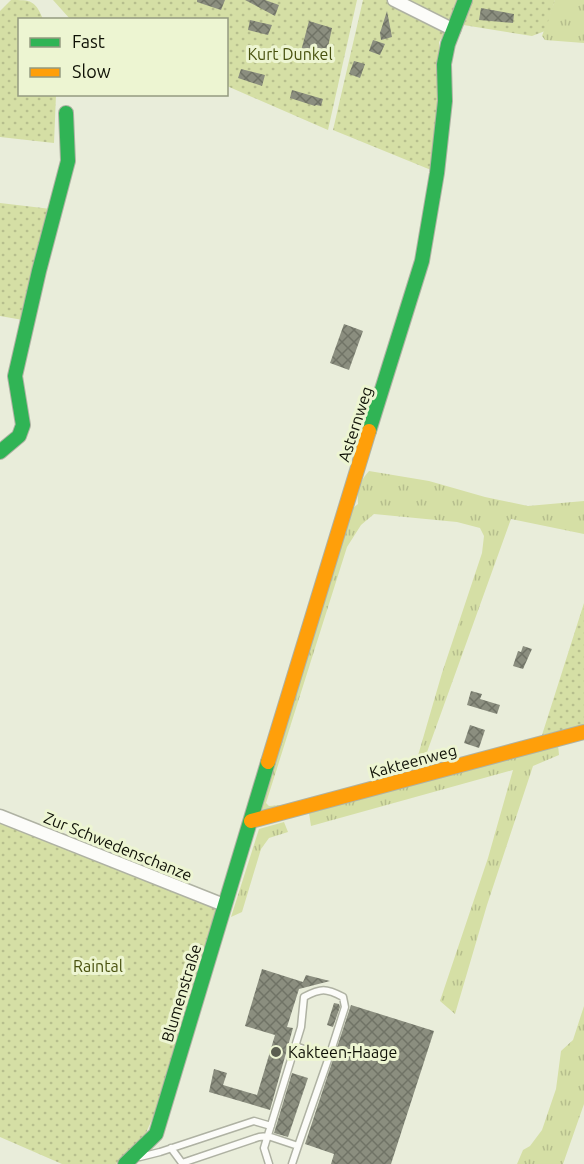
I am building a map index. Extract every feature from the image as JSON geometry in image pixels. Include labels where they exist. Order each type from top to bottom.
[{"type":"street","points":[[394,0],[453,30]]},
{"type":"street","name":"Asternweg","points":[[251,821],[422,261],[437,173],[445,101],[444,64],[448,44],[465,0]]},
{"type":"street","points":[[0,452],[19,436],[23,425],[15,376],[39,271],[68,161],[66,113]]},
{"type":"street","name":"Kakteenweg","points":[[251,821],[584,732]]},
{"type":"street","name":"Zur Schwedenschanze","points":[[0,816],[224,905]]},
{"type":"street","name":"Blumenstraße","points":[[132,1162],[156,1134],[251,821]]},
{"type":"lane","points":[[269,1164],[264,1148],[301,1027],[304,997],[318,990],[332,991],[343,997],[345,1006],[292,1164]]},
{"type":"lane","points":[[295,1046],[329,1057]]},
{"type":"lane","points":[[132,1162],[254,1121],[271,1126]]},
{"type":"lane","points":[[171,1148],[182,1163],[259,1137],[268,1136],[298,1146]]},
{"type":"green space","points":[[11,0],[23,0],[35,5],[42,18],[18,18],[18,96],[56,96],[54,143],[0,137],[0,11]]},
{"type":"green space","name":"Kurt Dunkel","points":[[53,0],[357,0],[328,130],[228,86],[228,18],[69,18]]},
{"type":"green space","points":[[363,0],[555,0],[545,31],[532,36],[451,23],[439,42],[441,96],[431,170],[333,130]]},
{"type":"green space","points":[[555,0],[584,0],[584,43],[545,40],[542,36]]},
{"type":"green space","points":[[0,203],[51,209],[23,320],[0,316]]},
{"type":"green space","points":[[369,471],[429,481],[485,497],[528,506],[584,501],[584,534],[511,519],[422,766],[413,774],[266,814],[260,813],[258,809],[277,755],[348,522],[353,508],[358,504],[361,482]],"holes":[[[374,514],[457,522],[480,528],[484,536],[482,553],[413,768],[401,774],[282,805],[269,806],[266,803],[347,547],[361,525]]]},
{"type":"green space","points":[[584,603],[584,725],[542,735]]},
{"type":"green space","points":[[558,745],[559,755],[533,766],[487,905],[455,1014],[440,1001],[488,858],[513,770],[311,826],[309,813]]},
{"type":"green space","name":"Raintal","points":[[0,820],[219,909],[155,1113],[144,1137],[116,1164],[62,1164],[0,1137]]},
{"type":"green space","points":[[284,822],[288,832],[269,838],[261,849],[242,912],[231,917],[259,829]]},
{"type":"green space","points":[[584,1006],[584,1104],[563,1164],[517,1164],[523,1150],[530,1146],[542,1130],[556,1089],[561,1051],[573,1040]]},
{"type":"building","points":[[197,0],[225,0],[221,10],[197,2]]},
{"type":"building","points":[[245,0],[265,0],[279,5],[275,16]]},
{"type":"building","points":[[481,8],[514,14],[513,23],[479,20]]},
{"type":"building","points":[[387,11],[392,37],[381,40],[380,33]]},
{"type":"building","points":[[250,20],[272,25],[268,35],[248,30]]},
{"type":"building","points":[[309,21],[332,28],[325,61],[315,59],[316,55],[301,51]]},
{"type":"building","points":[[373,40],[385,44],[380,55],[369,51]]},
{"type":"building","points":[[354,61],[365,64],[360,78],[349,74]]},
{"type":"building","points":[[241,69],[265,75],[262,86],[238,78]]},
{"type":"building","points":[[292,90],[323,99],[321,106],[290,98]]},
{"type":"building","points":[[344,324],[363,331],[349,370],[330,363]]},
{"type":"building","points":[[523,646],[532,649],[523,669],[513,666],[518,651],[521,652]]},
{"type":"building","points":[[471,691],[482,694],[480,699],[500,705],[497,714],[467,705]]},
{"type":"building","points":[[470,725],[485,730],[479,748],[464,743]]},
{"type":"building","points":[[262,969],[303,982],[306,975],[330,981],[299,989],[287,1027],[293,1028],[270,1110],[209,1092],[214,1069],[227,1073],[223,1085],[257,1095],[275,1035],[245,1026]]},
{"type":"building","points":[[334,1003],[339,1004],[340,1007],[333,1027],[327,1025]]},
{"type":"building","points":[[351,1005],[434,1031],[391,1164],[331,1164],[334,1154],[305,1144]]},
{"type":"building","points":[[292,1073],[308,1078],[288,1137],[274,1133]]},
{"type":"traffic: fast","points":[[369,431],[422,261],[437,173],[445,101],[444,64],[448,44],[465,0]]},
{"type":"traffic: fast","points":[[0,452],[19,436],[23,425],[15,376],[39,271],[68,161],[66,113]]},
{"type":"traffic: fast","points":[[125,1164],[156,1134],[268,762]]},
{"type":"traffic: slow","points":[[268,762],[369,431]]},
{"type":"traffic: slow","points":[[251,821],[584,732]]},
{"type":"place","name":"Kakteen-Haage","points":[[276,1052]]}]
